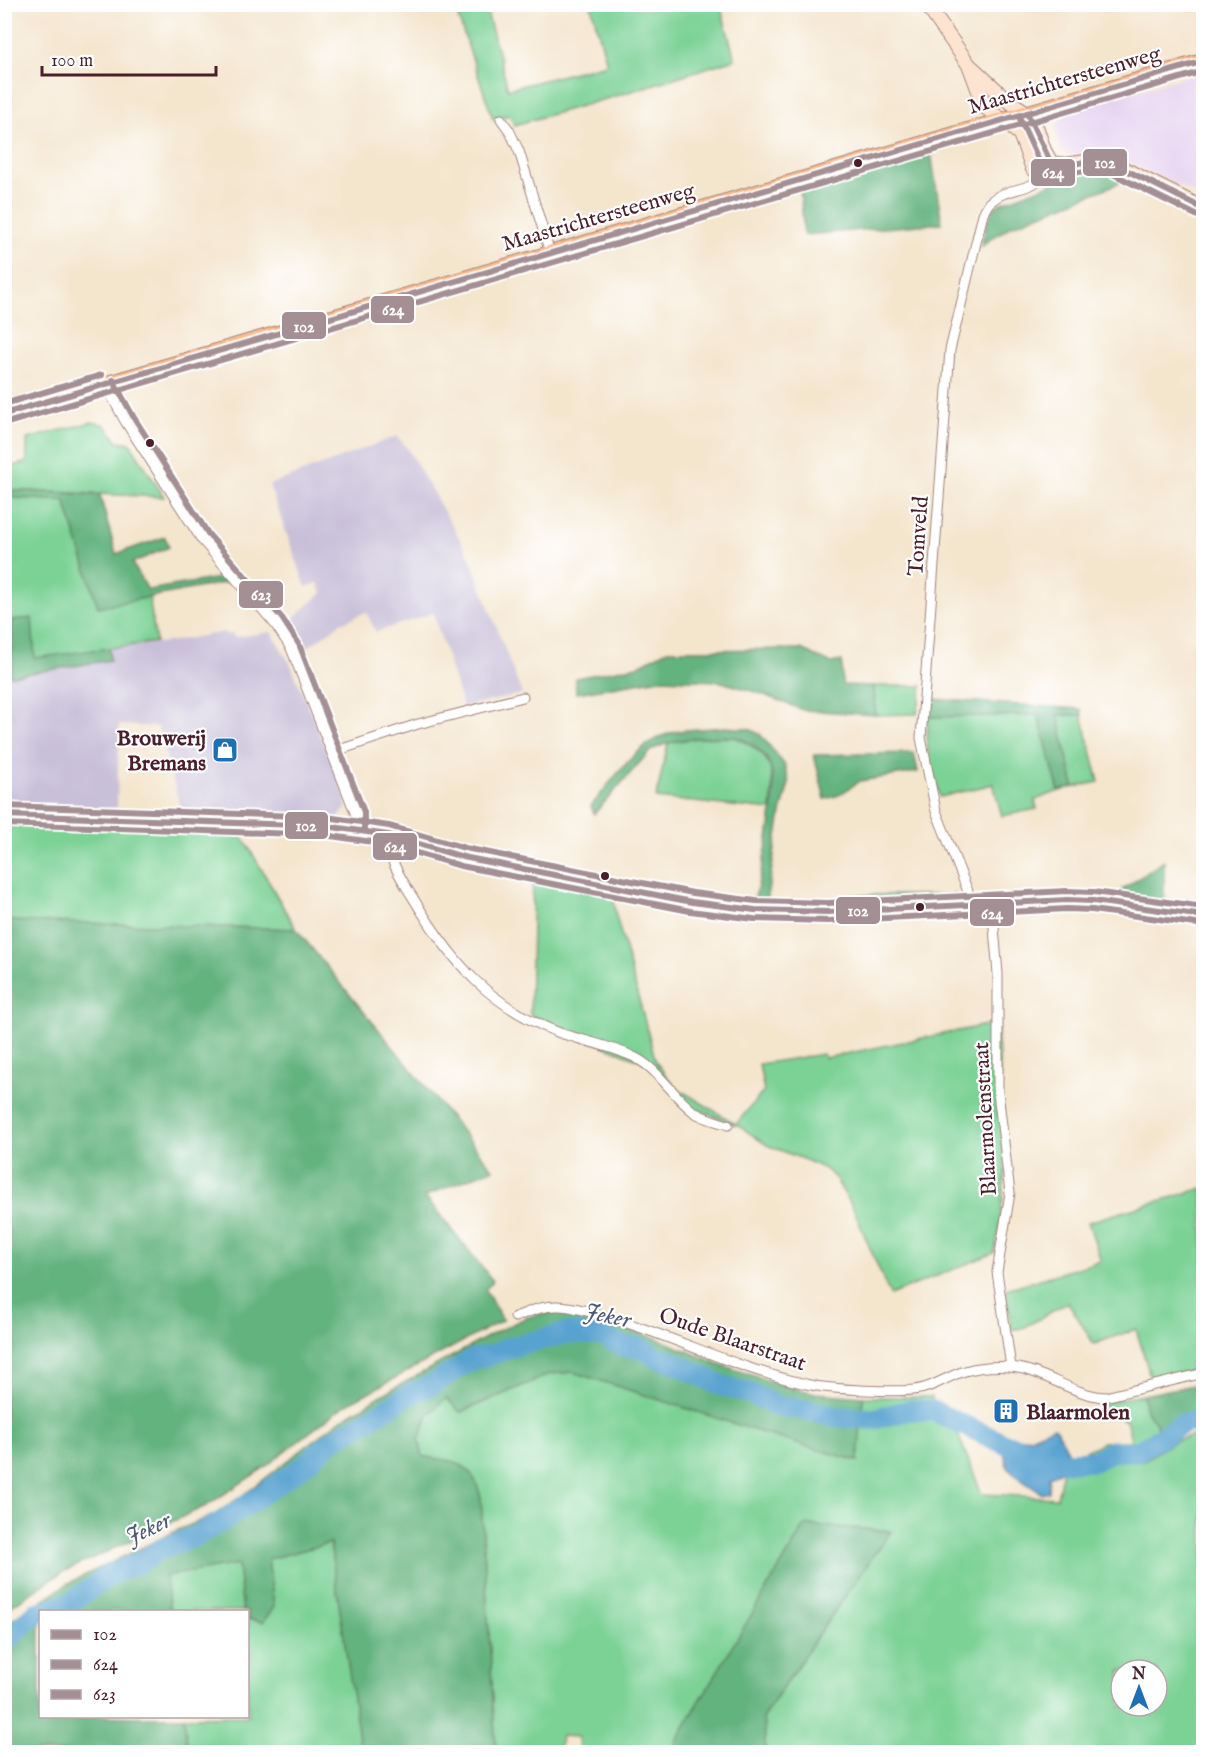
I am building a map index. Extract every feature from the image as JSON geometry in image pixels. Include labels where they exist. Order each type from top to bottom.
[{"type":"main road","points":[[927,4],[969,65],[1007,100],[1027,113],[1037,129],[1044,150],[1043,168]]},
{"type":"main road","name":"Maastrichtersteenweg","points":[[4,414],[1203,61]]},
{"type":"main road","points":[[969,65],[985,107],[1020,134],[1043,168],[1066,173],[1081,163],[1092,161],[1112,163],[1203,208]]},
{"type":"street","points":[[501,119],[519,151],[550,253]]},
{"type":"street","name":"Tomveld","points":[[973,904],[936,811],[921,738],[950,350],[982,214],[989,203],[997,197],[1020,188],[1043,168]]},
{"type":"street","points":[[105,384],[125,421],[202,540],[275,624],[291,648],[356,815],[355,830]]},
{"type":"street","points":[[333,752],[418,724],[523,697]]},
{"type":"street","points":[[4,814],[325,826],[388,836],[463,856],[692,902],[755,910],[828,912],[1067,900],[1203,916]]},
{"type":"street","points":[[388,836],[392,862],[429,924],[456,962],[489,993],[513,1011],[537,1023],[634,1057],[650,1067],[692,1111],[728,1125]]},
{"type":"street","name":"Blaarmolenstraat","points":[[992,904],[998,974],[998,1092],[1010,1193],[997,1272],[1011,1367]]},
{"type":"street","name":"Oude Blaarstraat","points":[[515,1317],[540,1308],[560,1306],[658,1333],[730,1362],[816,1386],[905,1391],[922,1389],[967,1370],[1011,1367],[1033,1372],[1090,1396],[1105,1397],[1203,1373]]},
{"type":"shaded area","points":[[1203,72],[1203,197],[1110,153],[1069,155],[1061,151],[1056,128],[1060,119],[1068,112]]},
{"type":"shaded area","points":[[397,436],[409,451],[469,555],[522,694],[463,707],[433,613],[376,632],[366,612],[341,623],[301,652],[284,626],[322,593],[318,583],[306,587],[269,485]]},
{"type":"shaded area","points":[[225,632],[226,635],[232,634],[235,637],[271,632],[290,663],[345,795],[346,808],[338,819],[181,809],[158,727],[119,725],[117,808],[5,807],[5,677],[110,660],[109,648],[168,642]]},
{"type":"green space","points":[[454,5],[485,5],[508,89],[607,64],[591,5],[720,5],[735,59],[514,125],[510,115],[493,119]]},
{"type":"green space","points":[[931,153],[942,223],[804,235],[800,189]]},
{"type":"green space","points":[[1094,169],[1112,173],[1127,180],[1011,226],[981,247],[989,218],[999,204]]},
{"type":"green space","points":[[92,422],[105,425],[118,441],[130,443],[164,497],[5,490],[5,468],[27,462],[27,439]]},
{"type":"green space","points":[[4,490],[100,495],[116,554],[165,537],[169,547],[132,563],[148,590],[225,577],[229,582],[98,607],[65,501],[5,497]]},
{"type":"green space","points":[[5,497],[65,501],[98,607],[149,597],[156,642],[35,658],[12,619],[11,676],[5,677]]},
{"type":"green space","points":[[32,618],[35,658],[109,648],[110,660],[11,676],[12,620]]},
{"type":"green space","points":[[801,649],[830,663],[842,661],[842,685],[874,686],[875,715],[803,710],[759,693],[718,681],[660,679],[576,693],[575,678],[637,666],[667,650]]},
{"type":"green space","points":[[874,686],[922,686],[917,714],[875,715]]},
{"type":"green space","points":[[933,699],[1081,709],[1082,715],[1058,715],[1074,787],[1059,791],[1038,715],[928,717]]},
{"type":"green space","points":[[1038,715],[1059,791],[1035,800],[1037,809],[1002,816],[993,784],[940,797],[927,744],[928,717]]},
{"type":"green space","points":[[1058,715],[1082,715],[1099,782],[1074,787]]},
{"type":"green space","points":[[725,727],[749,729],[760,734],[784,764],[789,783],[781,813],[766,903],[754,902],[772,810],[772,774],[766,757],[740,738],[700,738],[682,740],[658,747],[650,751],[594,814],[591,806],[627,762],[649,744],[674,732]]},
{"type":"green space","points":[[735,737],[758,751],[769,766],[772,784],[771,810],[656,798],[668,743],[696,738]]},
{"type":"green space","points":[[914,753],[918,772],[860,781],[839,795],[825,799],[814,755]]},
{"type":"green space","points":[[5,823],[240,832],[296,929],[5,921]]},
{"type":"green space","points":[[1164,861],[1164,904],[1124,902],[1117,899],[1119,892]]},
{"type":"green space","points":[[533,878],[613,893],[616,916],[656,1062],[675,1087],[735,1125],[691,1106],[651,1064],[557,1028],[530,1015]]},
{"type":"green space","points":[[955,894],[956,899],[850,904],[852,895]]},
{"type":"green space","points":[[5,921],[296,929],[493,1169],[425,1196],[493,1281],[485,1290],[503,1320],[345,1405],[264,1468],[206,1506],[63,1572],[5,1610]]},
{"type":"green space","points":[[997,1023],[1005,1171],[1000,1227],[994,1253],[890,1295],[852,1206],[835,1178],[827,1170],[767,1145],[736,1124],[764,1091],[759,1064],[823,1054],[825,1058]]},
{"type":"green space","points":[[1203,1188],[1203,1368],[1151,1379],[1136,1329],[1094,1344],[1068,1302],[1025,1327],[1012,1330],[1006,1289],[1101,1261],[1088,1222]]},
{"type":"green space","points":[[563,1311],[653,1337],[719,1364],[788,1387],[816,1393],[863,1397],[858,1461],[573,1372],[550,1374],[460,1412],[446,1398],[428,1415],[419,1440],[423,1457],[454,1462],[468,1471],[478,1487],[481,1499],[496,1752],[361,1752],[330,1543],[268,1559],[274,1607],[263,1622],[249,1619],[249,1610],[243,1610],[238,1564],[166,1576],[170,1610],[39,1610],[39,1718],[184,1718],[188,1752],[13,1752],[5,1746],[4,1625],[69,1583],[214,1515],[340,1420],[382,1395],[498,1331],[525,1318]]},
{"type":"green space","points":[[573,1372],[858,1461],[863,1397],[932,1397],[934,1418],[957,1432],[982,1494],[1057,1498],[1063,1470],[1070,1466],[1077,1466],[1077,1459],[1073,1458],[1103,1442],[1131,1441],[1127,1422],[1095,1401],[1143,1395],[1146,1411],[1156,1422],[1157,1429],[1134,1443],[1139,1448],[1143,1461],[1175,1441],[1203,1433],[1203,1752],[766,1752],[763,1717],[891,1531],[806,1525],[677,1739],[673,1752],[579,1752],[578,1737],[561,1736],[559,1752],[496,1752],[481,1499],[478,1487],[468,1471],[454,1462],[423,1457],[419,1440],[428,1415],[446,1397],[461,1412],[550,1374]]},
{"type":"green space","points":[[1203,1383],[1203,1427],[1186,1431],[1176,1437],[1157,1429],[1156,1422],[1146,1411],[1143,1395]]},
{"type":"green space","points":[[805,1525],[891,1531],[763,1717],[766,1752],[673,1752],[677,1739]]},
{"type":"green space","points":[[330,1543],[361,1752],[188,1752],[184,1718],[249,1718],[249,1619],[263,1622],[274,1607],[268,1559]]},
{"type":"green space","points":[[238,1564],[243,1610],[170,1610],[165,1576]]},
{"type":"water","points":[[940,1409],[1006,1437],[1001,1450],[936,1417]]},
{"type":"water","points":[[1054,1427],[1070,1454],[1073,1458],[1077,1458],[1077,1467],[1070,1466],[1049,1477],[1049,1492],[1042,1494],[1013,1473],[1005,1460],[1005,1451],[1008,1440],[1030,1437]]},
{"type":"waterway","name":"Jeker","points":[[48,1610],[72,1602],[112,1573],[137,1564],[161,1549],[196,1536],[226,1519],[298,1470],[333,1440],[408,1395],[432,1385],[473,1359],[568,1333],[601,1335],[622,1346],[641,1348],[657,1358],[669,1360],[720,1385],[752,1394],[776,1406],[838,1417],[874,1419],[910,1410],[933,1411],[1005,1444],[1069,1462],[1094,1461],[1112,1451],[1138,1451],[1186,1422],[1204,1422]]},
{"type":"waterway","name":"Jeker","points":[[4,1643],[39,1612]]},
{"type":"transit line","name":"102","points":[[4,414],[1204,61]]},
{"type":"transit line","name":"624","points":[[7,423],[1204,71]]},
{"type":"transit line","name":"102","points":[[1027,113],[1051,163],[1065,165],[1092,161],[1112,163],[1204,209]]},
{"type":"transit line","name":"624","points":[[1019,117],[1046,171],[1065,174],[1092,170],[1109,172],[1200,217]]},
{"type":"transit line","name":"623","points":[[4,404],[102,375]]},
{"type":"transit line","name":"623","points":[[113,380],[133,416],[209,535],[282,618],[299,644],[364,812],[364,831]]},
{"type":"transit line","name":"623","points":[[4,806],[326,817],[389,826],[465,848],[693,893],[756,901],[828,903],[1067,891],[1094,892],[1204,907]]},
{"type":"transit line","name":"102","points":[[4,815],[325,826],[388,835],[463,857],[692,902],[755,910],[828,912],[1067,900],[1093,901],[1204,916]]},
{"type":"transit line","name":"624","points":[[4,824],[324,835],[386,844],[461,866],[690,911],[754,919],[828,921],[1067,909],[1092,910],[1203,925]]},
{"type":"place","name":"Brouwerij Bremans","points":[[225,750]]},
{"type":"place","name":"Blaarmolen","points":[[1006,1411]]}]
